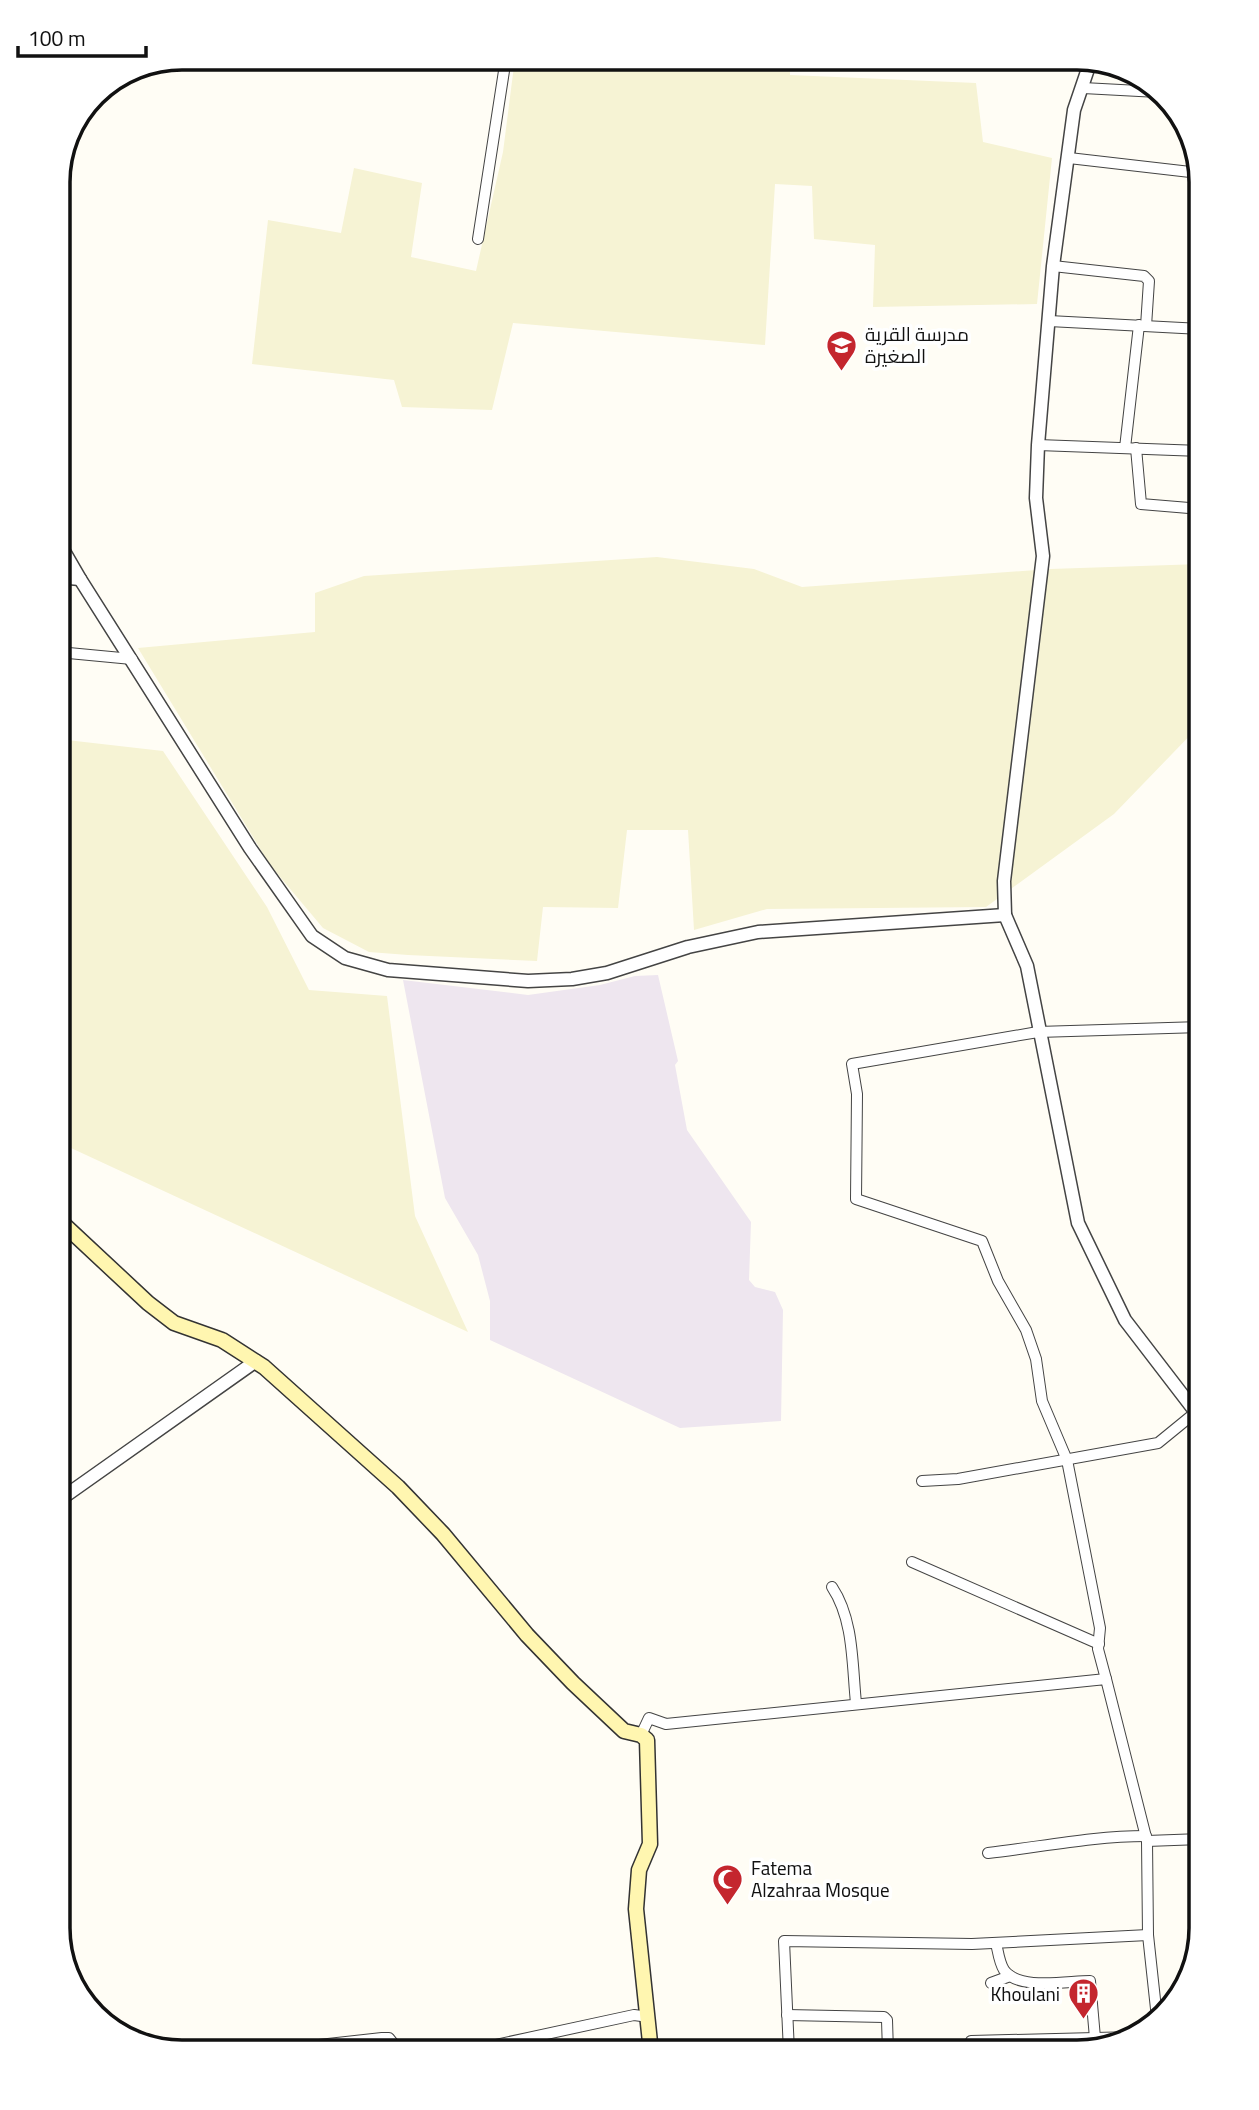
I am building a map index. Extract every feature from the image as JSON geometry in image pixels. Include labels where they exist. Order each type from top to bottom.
[{"type":"main road","points":[[70,1230],[167,1318],[222,1340],[256,1361],[398,1487],[527,1635],[624,1731],[641,1735],[648,1744],[650,1844],[639,1870],[636,1909],[650,2040]]},
{"type":"street","points":[[478,239],[504,70]]},
{"type":"street","points":[[1088,71],[1074,110],[1053,266],[1036,498],[1043,556],[1004,881],[1005,915],[1027,966],[1078,1223],[1125,1320],[1189,1403]]},
{"type":"street","points":[[1083,88],[1142,91]]},
{"type":"street","points":[[1069,158],[1188,172]]},
{"type":"street","points":[[1053,266],[1144,276],[1149,281],[1130,448],[1140,504],[1189,508]]},
{"type":"street","points":[[1049,321],[1189,328]]},
{"type":"street","points":[[1038,445],[1189,450]]},
{"type":"street","points":[[70,562],[250,848],[312,936],[345,958],[388,970],[528,981],[572,979],[607,973],[688,947],[758,932],[1005,915]]},
{"type":"street","points":[[70,578],[80,579]]},
{"type":"street","points":[[70,653],[132,659]]},
{"type":"street","points":[[1156,2007],[1148,1935],[1147,1838],[1106,1679],[1099,1644],[1100,1628],[1067,1460],[1042,1401],[1036,1359],[1026,1330],[998,1281],[982,1241],[856,1199],[857,1094],[852,1064],[1038,1032],[1189,1027]]},
{"type":"street","points":[[70,1492],[256,1361]]},
{"type":"street","points":[[922,1481],[958,1479],[1158,1443],[1189,1421]]},
{"type":"street","points":[[912,1562],[1099,1644]]},
{"type":"street","points":[[832,1587],[841,1601],[849,1634],[856,1703]]},
{"type":"street","points":[[641,1735],[649,1718],[666,1724],[1106,1679]]},
{"type":"street","points":[[988,1853],[1057,1846],[1101,1836],[1189,1839]]},
{"type":"street","points":[[788,2040],[784,1941],[996,1943],[1148,1935]]},
{"type":"street","points":[[996,1943],[1002,1968],[1010,1976],[1027,1982],[1090,1981],[1096,2038]]},
{"type":"street","points":[[991,1983],[1010,1976]]},
{"type":"street","points":[[518,2040],[634,2015],[649,2017]]},
{"type":"street","points":[[787,2015],[884,2017],[887,2020],[887,2040]]},
{"type":"street","points":[[1013,2040],[1099,2038]]},
{"type":"street","points":[[364,2040],[391,2040]]},
{"type":"shaded area","points":[[513,70],[790,70],[790,75],[976,83],[983,142],[1052,158],[1037,304],[873,307],[875,245],[814,239],[812,186],[775,184],[765,345],[513,323],[492,410],[402,407],[394,380],[252,364],[268,220],[341,233],[354,168],[422,183],[411,257],[476,271],[503,152]]},
{"type":"shaded area","points":[[657,557],[754,569],[802,587],[1050,569],[1189,564],[1189,736],[1114,814],[986,907],[767,909],[694,930],[688,830],[627,830],[618,908],[543,907],[537,961],[369,952],[323,928],[270,865],[138,648],[315,632],[315,593],[364,576]]},
{"type":"shaded area","points":[[70,740],[163,751],[267,907],[309,990],[387,996],[415,1216],[468,1332],[70,1148]]},
{"type":"shaded area","points":[[658,975],[678,1061],[675,1065],[687,1130],[751,1222],[749,1280],[755,1287],[775,1292],[783,1310],[781,1421],[680,1428],[490,1340],[490,1301],[478,1255],[445,1198],[403,980],[528,995],[600,985],[635,976]]},
{"type":"place","name":"مدرسة القرية الصغيرة","points":[[842,372]]},
{"type":"place","name":"Fatema Alzahraa Mosque","points":[[728,1906]]},
{"type":"place","name":"Khoulani","points":[[1083,2021]]}]
